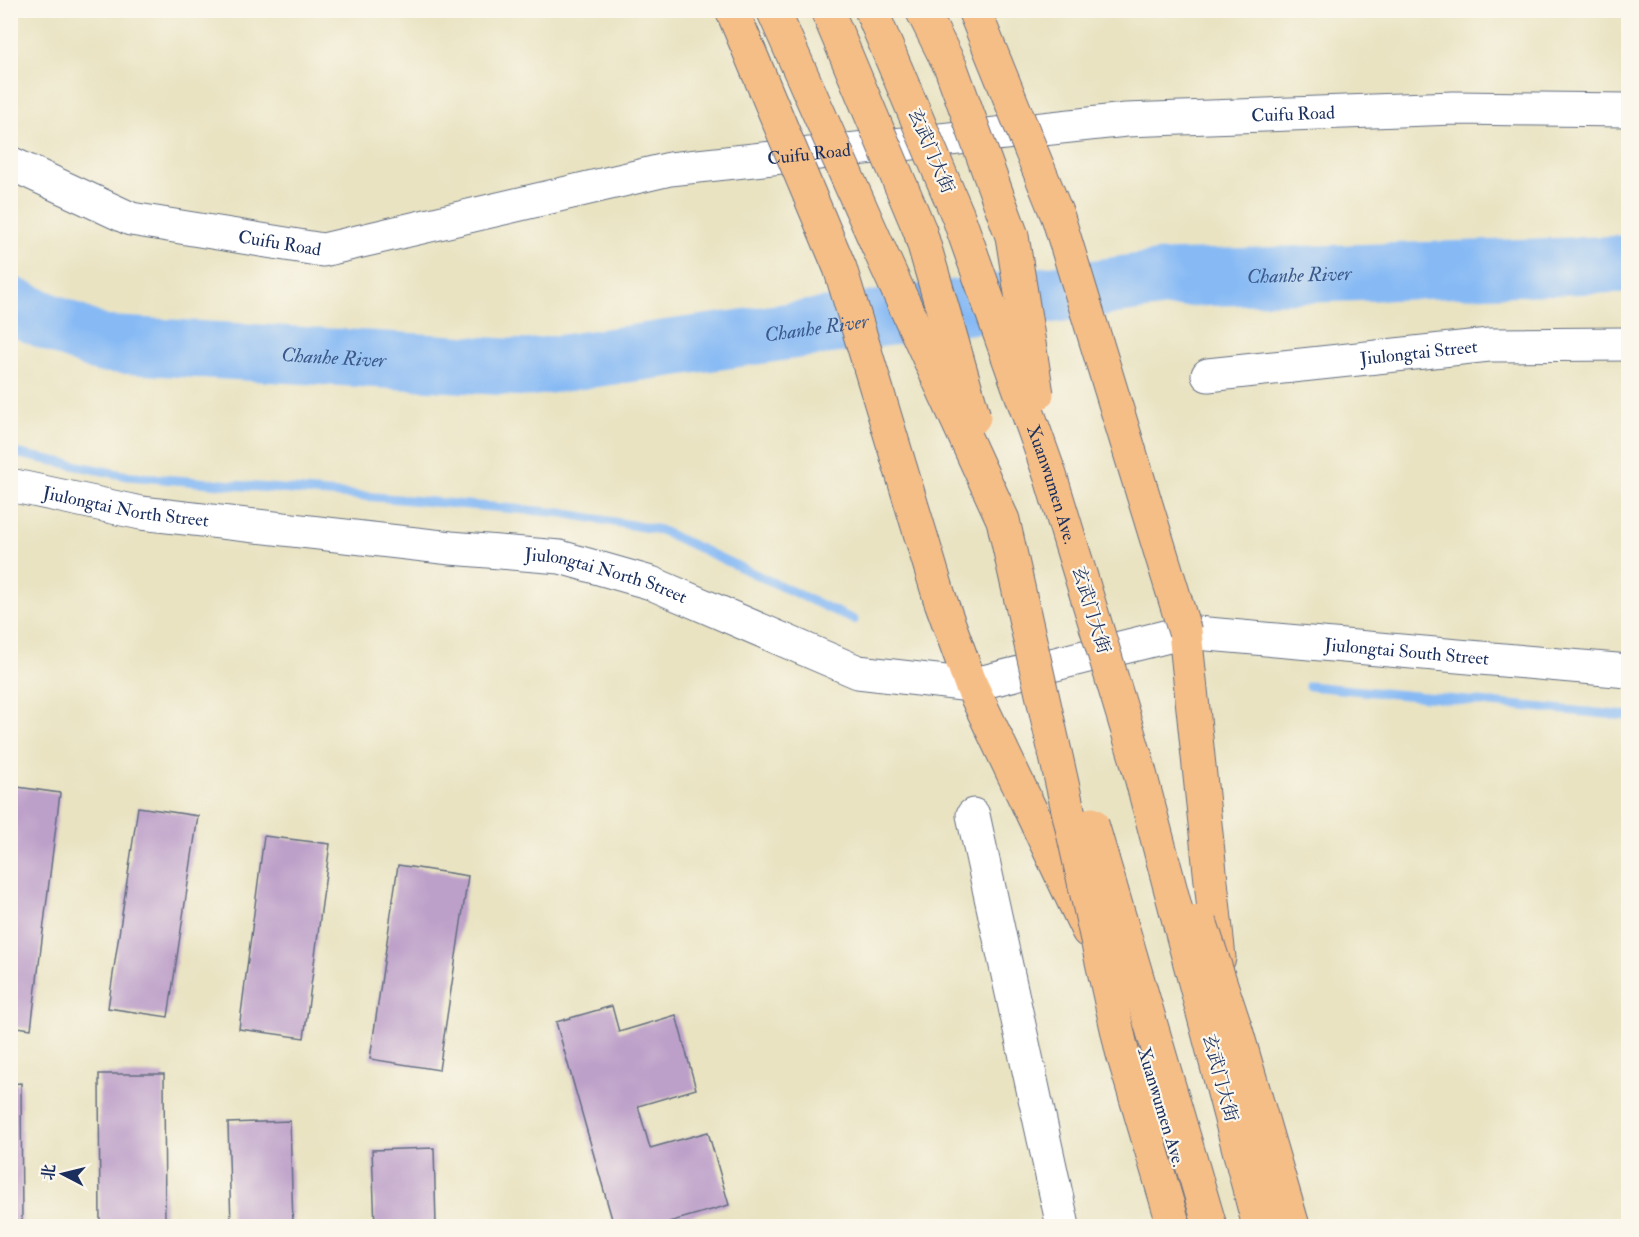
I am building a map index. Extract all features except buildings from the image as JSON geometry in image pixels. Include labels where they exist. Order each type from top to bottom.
[{"type":"main road","name":"Xuanwumen Ave.","points":[[732,10],[840,268],[940,599],[971,685],[1148,1057],[1197,1227]]},
{"type":"main road","name":"Xuanwumen Ave.","points":[[774,10],[884,260],[1003,520],[1122,1051],[1174,1227]]},
{"type":"main road","points":[[827,10],[920,231],[1210,1227]]},
{"type":"main road","name":"玄武门大街","points":[[871,10],[958,216],[1050,475],[1136,758],[1259,1227]]},
{"type":"main road","name":"Xuanwumen Ave.","points":[[922,10],[951,68],[1012,236],[1050,475],[1236,1030],[1293,1227]]},
{"type":"main road","points":[[974,10],[1058,217],[1185,632],[1228,1040],[1275,1227]]},
{"type":"street","name":"Cuifu Road","points":[[10,163],[131,219],[323,249],[670,169],[1068,126],[1126,120],[1454,108],[1629,110]]},
{"type":"street","name":"Jiulongtai Street","points":[[1208,375],[1489,345],[1629,344]]},
{"type":"street","name":"Jiulongtai North Street","points":[[10,485],[141,513],[452,548],[560,557],[651,582],[858,672],[971,685],[1185,632]]},
{"type":"street","name":"Jiulongtai South Street","points":[[1185,632],[1629,671]]},
{"type":"street","points":[[973,815],[1063,1227]]},
{"type":"waterway","name":"Chanhe River","points":[[10,305],[101,344],[528,368],[1162,279],[1628,264]]},
{"type":"waterway","points":[[10,452],[128,476],[562,513],[660,530],[854,620]]},
{"type":"waterway","points":[[1309,686],[1628,716]]}]
